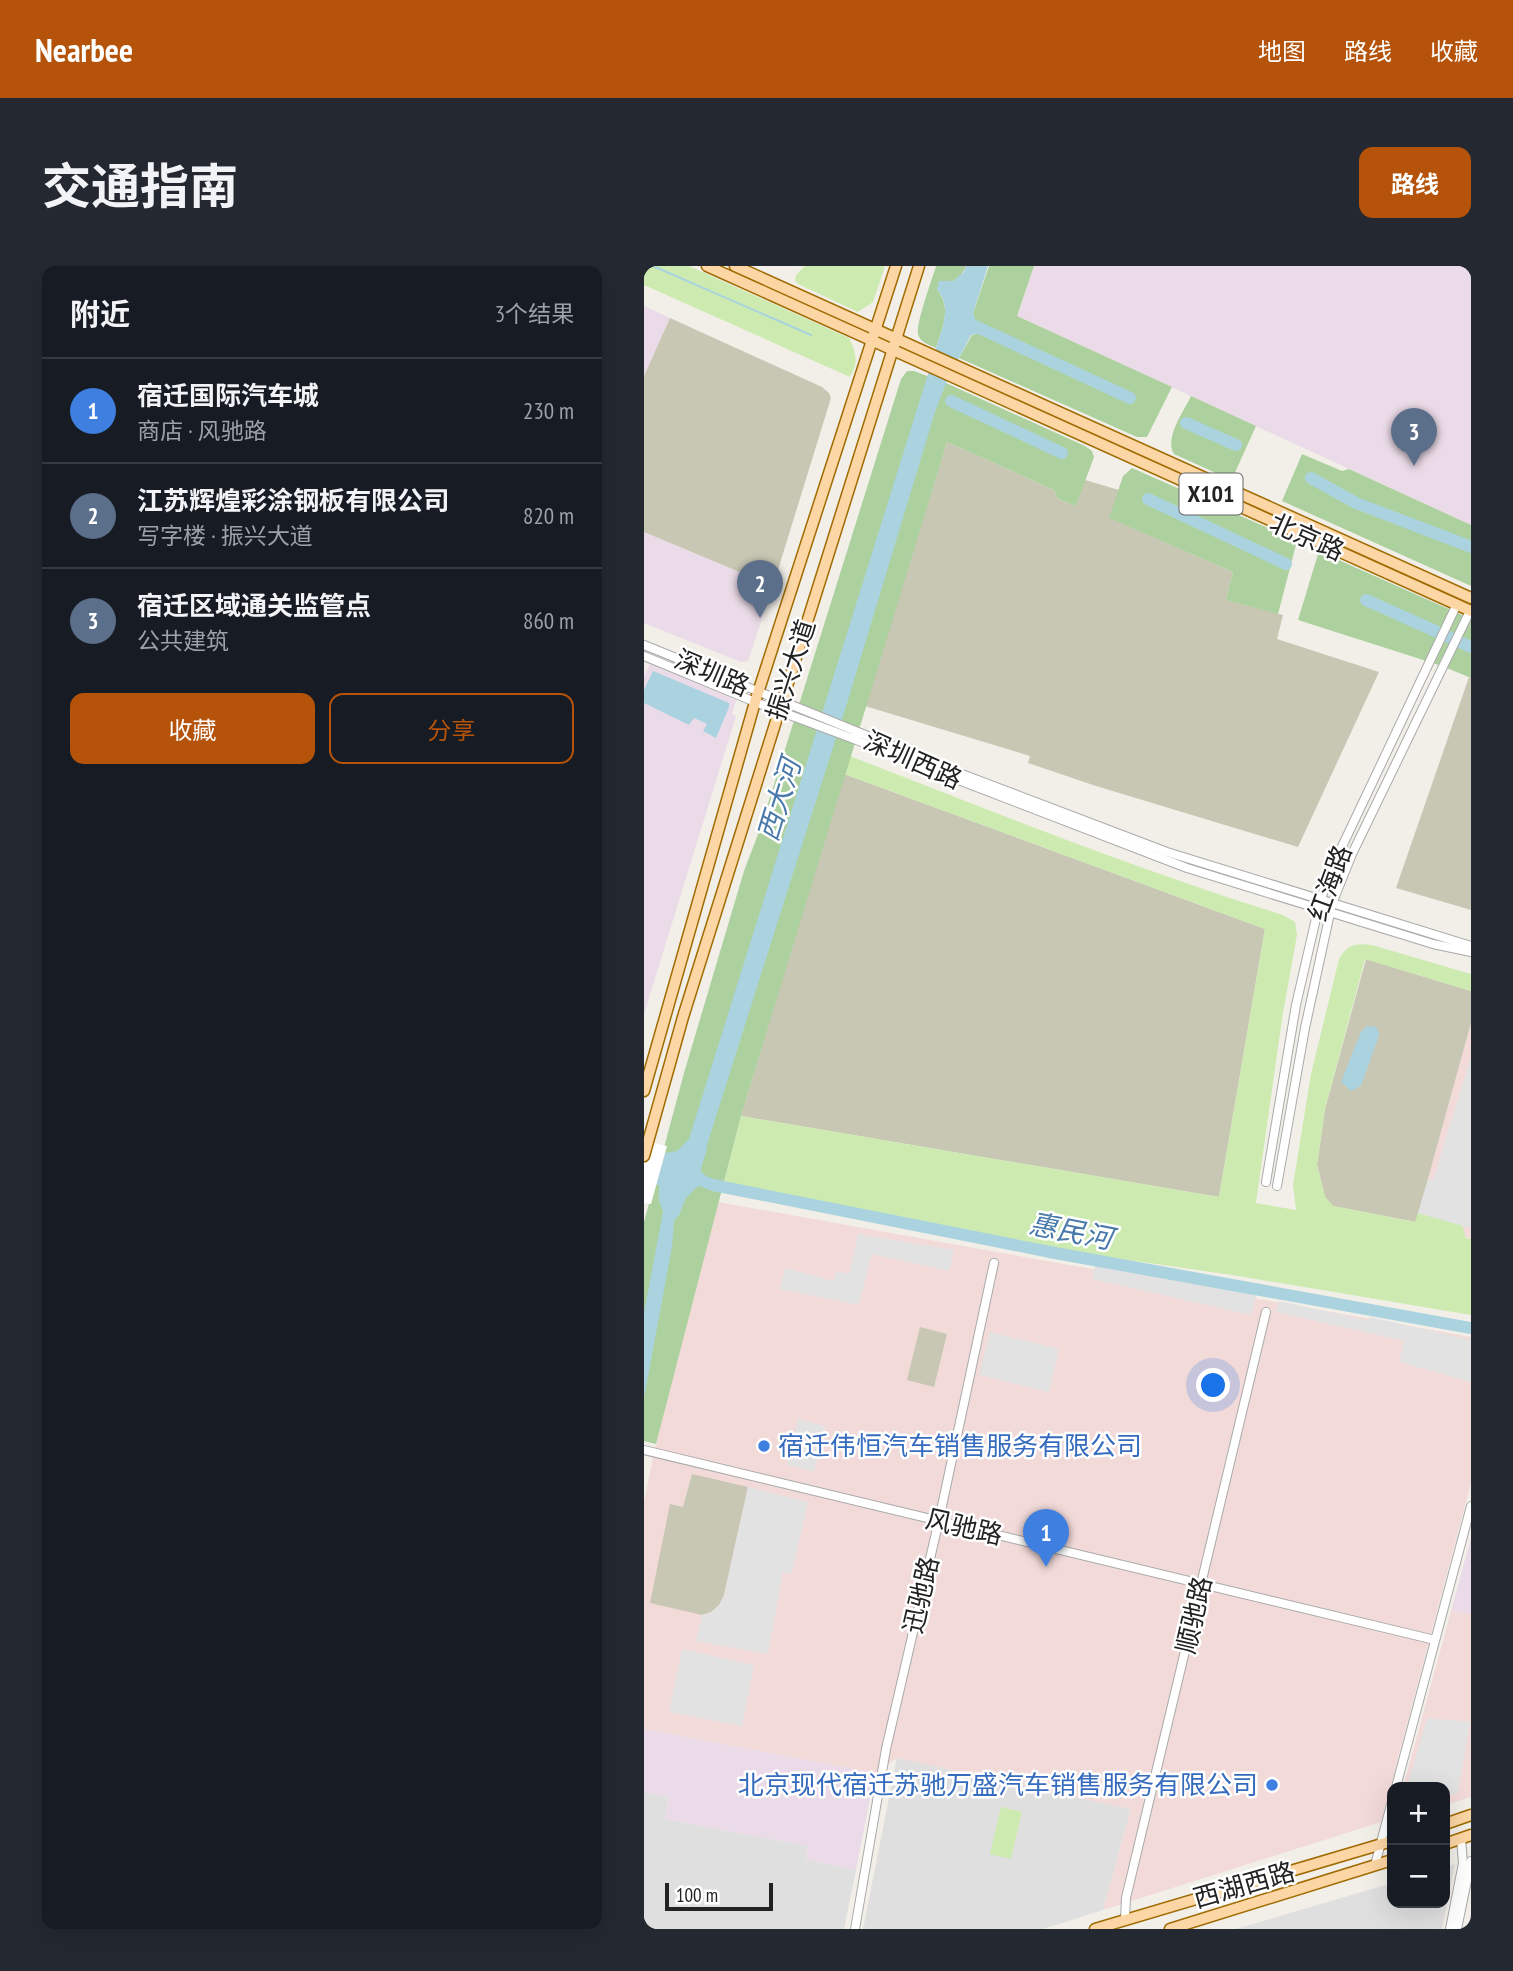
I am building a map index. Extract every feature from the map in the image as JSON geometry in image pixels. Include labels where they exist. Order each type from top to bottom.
[{"type":"main road","points":[[707,266],[874,334]]},
{"type":"main road","points":[[735,266],[953,372]]},
{"type":"main road","name":"振兴大道","points":[[644,1091],[757,697],[896,266]]},
{"type":"main road","name":"振兴大道","points":[[644,1156],[687,1003],[919,266]]},
{"type":"main road","name":"北京路","points":[[953,372],[1471,597]]},
{"type":"main road","name":"北京路","points":[[953,372],[1471,611]]},
{"type":"main road","points":[[1450,1822],[1471,1815]]},
{"type":"main road","name":"西湖西路","points":[[1095,1929],[1124,1924],[1387,1842]]},
{"type":"main road","name":"西湖西路","points":[[1170,1929],[1387,1861]]},
{"type":"street","name":"红海路","points":[[1266,1182],[1296,1005],[1319,905],[1338,855],[1457,604]]},
{"type":"street","name":"红海路","points":[[1277,1186],[1304,1028],[1331,908],[1352,854],[1471,611]]},
{"type":"street","name":"深圳路","points":[[644,645],[757,697]]},
{"type":"street","name":"深圳路","points":[[644,656],[854,734]]},
{"type":"street","name":"深圳西路","points":[[854,734],[1154,848],[1319,905],[1471,946]]},
{"type":"street","name":"深圳西路","points":[[1331,908],[1433,944],[1471,952]]},
{"type":"street","name":"迅驰路","points":[[855,1929],[886,1749],[994,1263]]},
{"type":"street","name":"顺驰路","points":[[1124,1924],[1126,1898],[1266,1312]]},
{"type":"street","name":"风驰路","points":[[644,1450],[1436,1640]]},
{"type":"street","points":[[1397,1782],[1471,1506]]},
{"type":"street","points":[[1450,1929],[1466,1837]]},
{"type":"street","points":[[1375,1865],[1387,1842]]},
{"type":"street","points":[[1457,1929],[1471,1861]]},
{"type":"shaded area","points":[[1034,266],[1471,266],[1471,525],[1017,316]]},
{"type":"shaded area","points":[[644,306],[670,318],[644,376]]},
{"type":"shaded area","points":[[670,318],[822,387],[831,398],[773,586],[644,532],[644,376]]},
{"type":"shaded area","points":[[947,442],[1054,490],[1058,499],[1076,506],[1085,480],[1119,490],[1110,518],[1233,572],[1226,600],[1283,615],[1277,639],[1379,672],[1298,847],[1096,786],[1028,763],[1030,756],[865,706]]},
{"type":"shaded area","points":[[644,532],[773,586],[748,661],[741,662],[644,623]]},
{"type":"shaded area","points":[[650,664],[736,700],[732,714],[736,716],[644,1014],[644,677]]},
{"type":"shaded area","points":[[1469,677],[1471,678],[1471,910],[1396,888]]},
{"type":"shaded area","points":[[844,774],[1265,929],[1219,1197],[741,1116]]},
{"type":"shaded area","points":[[1366,959],[1471,991],[1471,1023],[1416,1222],[1333,1206],[1325,1197],[1317,1165],[1325,1109]]},
{"type":"shaded area","points":[[1471,1023],[1471,1239],[1418,1213]]},
{"type":"shaded area","points":[[1471,1057],[1470,1228],[1418,1213],[1428,1179],[1433,1180]]},
{"type":"shaded area","points":[[707,1200],[1471,1337],[1471,1483],[1392,1782],[1387,1782],[1387,1799],[1381,1822],[1103,1910],[1131,1809],[897,1758],[875,1773],[644,1729],[644,1501]]},
{"type":"shaded area","points":[[858,1234],[954,1250],[949,1271],[872,1254],[859,1305],[780,1289],[785,1268],[833,1281],[836,1271],[849,1274]]},
{"type":"shaded area","points":[[1095,1265],[1257,1292],[1251,1315],[1092,1279]]},
{"type":"shaded area","points":[[1279,1301],[1369,1321],[1370,1317],[1471,1340],[1471,1382],[1399,1362],[1404,1341],[1276,1312]]},
{"type":"shaded area","points":[[920,1327],[947,1334],[934,1387],[907,1380]]},
{"type":"shaded area","points":[[990,1332],[1059,1349],[1049,1392],[979,1375]]},
{"type":"shaded area","points":[[798,1419],[825,1426],[814,1472],[787,1465]]},
{"type":"shaded area","points":[[692,1474],[748,1487],[724,1595],[720,1605],[702,1615],[650,1603],[670,1504],[683,1507]]},
{"type":"shaded area","points":[[748,1487],[808,1502],[792,1573],[783,1572],[768,1654],[696,1641],[702,1615],[719,1605],[724,1595]]},
{"type":"shaded area","points":[[1471,1538],[1471,1614],[1451,1611]]},
{"type":"shaded area","points":[[1451,1611],[1471,1614],[1471,1797],[1450,1803],[1450,1782],[1404,1782]]},
{"type":"shaded area","points":[[682,1649],[754,1665],[742,1726],[669,1712]]},
{"type":"shaded area","points":[[1427,1718],[1470,1722],[1458,1793],[1450,1795],[1450,1782],[1408,1782]]},
{"type":"shaded area","points":[[644,1729],[875,1773],[856,1870],[806,1859],[808,1846],[665,1819],[669,1797],[644,1792]]},
{"type":"shaded area","points":[[897,1758],[1131,1809],[1103,1910],[1043,1929],[863,1929]]},
{"type":"shaded area","points":[[644,1792],[669,1797],[665,1819],[808,1846],[806,1859],[856,1870],[844,1929],[644,1929]]},
{"type":"shaded area","points":[[1455,1864],[1450,1889],[1450,1866]]},
{"type":"shaded area","points":[[1387,1884],[1387,1908],[1446,1908],[1442,1929],[1236,1929]]},
{"type":"green space","points":[[644,266],[689,266],[849,338],[855,358],[853,372],[850,377],[644,285]]},
{"type":"green space","points":[[805,266],[885,266],[873,302],[858,312],[798,284],[796,275]]},
{"type":"green space","points":[[936,266],[966,266],[958,278],[937,289],[945,311],[936,348],[919,337],[918,328]]},
{"type":"green space","points":[[989,266],[1034,266],[1017,316],[1172,387],[1147,437],[1137,437],[959,358],[972,335],[990,330],[976,324],[973,313]]},
{"type":"green space","points":[[907,371],[946,383],[1085,446],[1092,451],[1094,457],[1076,506],[1058,499],[1054,490],[947,442],[741,1116],[656,1444],[644,1441],[644,1222],[684,1073],[744,871],[760,829],[901,379]]},
{"type":"green space","points":[[1191,396],[1256,426],[1233,477],[1229,479],[1174,454],[1171,440],[1173,433]]},
{"type":"green space","points":[[1302,454],[1342,471],[1349,469],[1471,525],[1471,586],[1282,501]]},
{"type":"green space","points":[[1132,468],[1295,540],[1278,614],[1226,600],[1233,572],[1109,518],[1123,476]]},
{"type":"green space","points":[[1323,553],[1471,619],[1471,678],[1442,666],[1298,620],[1318,554]]},
{"type":"green space","points":[[850,756],[1065,839],[1173,879],[1283,915],[1295,922],[1297,935],[1282,1019],[1256,1203],[1296,1210],[1293,1185],[1311,1074],[1339,959],[1346,950],[1356,945],[1372,945],[1471,974],[1471,991],[1365,959],[1325,1109],[1317,1165],[1325,1197],[1333,1206],[1415,1222],[1418,1213],[1462,1225],[1466,1238],[1471,1239],[1471,1315],[1094,1255],[724,1182],[741,1116],[1219,1197],[1265,929],[844,774]]},
{"type":"green space","points":[[1001,1807],[1022,1812],[1011,1859],[990,1854]]},
{"type":"water","points":[[966,266],[988,266],[973,313],[977,324],[990,330],[971,335],[946,383],[935,412],[848,700],[707,1145],[701,1171],[713,1185],[698,1186],[686,1198],[674,1221],[672,1247],[644,1398],[644,1313],[663,1212],[659,1200],[659,1185],[644,1182],[665,1153],[677,1151],[689,1139],[943,326],[945,307],[937,289],[939,281],[953,281],[964,272]]},
{"type":"water","points":[[653,671],[729,703],[716,738],[703,731],[707,724],[694,718],[689,725],[644,703],[644,690]]},
{"type":"water","points":[[1367,1026],[1376,1027],[1378,1038],[1361,1086],[1351,1091],[1341,1082],[1361,1032]]},
{"type":"pier","points":[[644,1141],[667,1146],[651,1204],[644,1203]]},
{"type":"waterway","points":[[653,266],[811,335]]},
{"type":"waterway","points":[[975,326],[1130,398]]},
{"type":"waterway","points":[[951,401],[1062,453]]},
{"type":"waterway","points":[[1186,423],[1236,445]]},
{"type":"waterway","points":[[1311,478],[1356,503],[1471,547]]},
{"type":"waterway","points":[[1148,499],[1286,564]]},
{"type":"waterway","points":[[1366,600],[1471,647]]},
{"type":"waterway","name":"惠民河","points":[[698,1179],[713,1185],[1055,1253],[1471,1328]]},
{"type":"place","name":"宿迁区域通关监管点","points":[[1414,466]]},
{"type":"place","name":"江苏辉煌彩涂钢板有限公司","points":[[760,618]]},
{"type":"place","name":"宿迁伟恒汽车销售服务有限公司","points":[[764,1446]]},
{"type":"place","name":"宿迁国际汽车城","points":[[1046,1567]]},
{"type":"place","name":"北京现代宿迁苏驰万盛汽车销售服务有限公司","points":[[1272,1785]]},
{"type":"water label","name":"西大河","points":[[779,800]]}]
